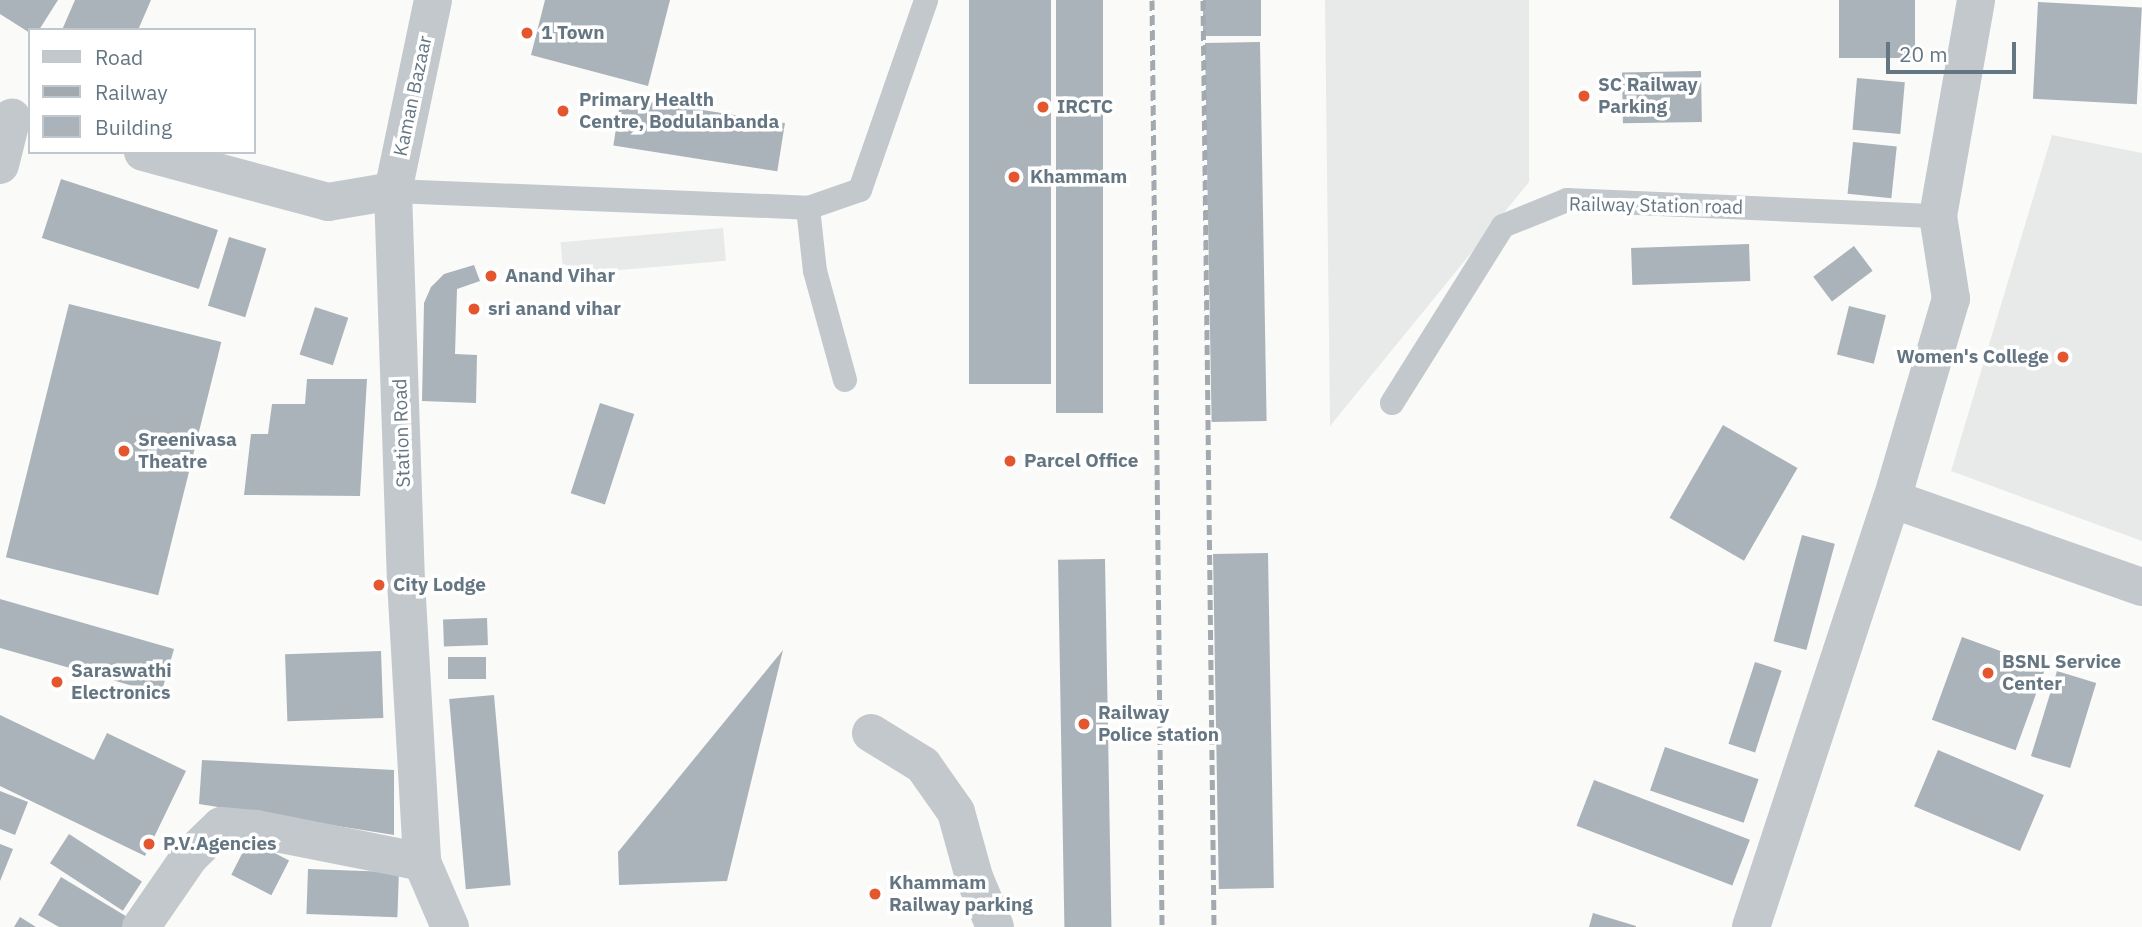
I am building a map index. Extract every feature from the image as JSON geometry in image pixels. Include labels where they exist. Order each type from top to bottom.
[{"type":"street","name":"Kaman Bazaar","points":[[393,191],[433,0]]},
{"type":"street","points":[[1751,927],[1892,499],[1951,299],[1938,216],[1976,0]]},
{"type":"street","points":[[0,165],[14,117]]},
{"type":"street","points":[[150,154],[328,202],[393,191]]},
{"type":"street","name":"Station Road","points":[[393,191],[406,581],[422,862],[450,927]]},
{"type":"street","points":[[1892,499],[2142,587]]},
{"type":"street","points":[[871,733],[923,765],[956,812],[974,877],[995,927]]},
{"type":"street","points":[[141,927],[190,856],[221,826],[256,829],[422,862]]},
{"type":"lane","points":[[393,191],[808,208],[860,190],[926,0]]},
{"type":"lane","name":"Railway Station road","points":[[1392,403],[1503,226],[1567,200],[1938,216]]},
{"type":"lane","points":[[808,208],[816,271],[845,380]]},
{"type":"shaded area","points":[[1325,0],[1529,0],[1529,182],[1330,426]]},
{"type":"shaded area","name":"Women's College","points":[[2052,135],[2142,153],[2142,541],[1951,471]]},
{"type":"shaded area","points":[[723,228],[726,261],[563,275],[561,242]]},
{"type":"building","points":[[0,0],[58,0],[40,28],[28,28],[28,32],[0,14]]},
{"type":"building","points":[[75,0],[151,0],[139,28],[63,28]]},
{"type":"building","points":[[545,0],[670,0],[648,86],[531,55]]},
{"type":"building","points":[[969,0],[1051,0],[1051,384],[969,384]]},
{"type":"building","points":[[1056,0],[1103,0],[1103,413],[1056,413]]},
{"type":"building","points":[[1203,0],[1261,0],[1261,36],[1203,36]]},
{"type":"building","points":[[1839,0],[1915,0],[1915,58],[1839,58]]},
{"type":"building","points":[[2038,2],[2142,7],[2137,104],[2033,99]]},
{"type":"building","points":[[1260,42],[1267,421],[1212,422],[1205,43]]},
{"type":"building","points":[[1701,71],[1702,122],[1623,123],[1622,72]]},
{"type":"building","points":[[1857,78],[1905,82],[1900,134],[1852,130]]},
{"type":"building","points":[[621,97],[785,123],[777,171],[613,145]]},
{"type":"building","points":[[1853,142],[1897,147],[1891,198],[1848,194]]},
{"type":"building","points":[[61,179],[218,230],[199,289],[42,238]]},
{"type":"building","points":[[229,237],[266,248],[245,317],[208,306]]},
{"type":"building","points":[[1749,244],[1750,281],[1632,285],[1631,248]]},
{"type":"building","points":[[1854,246],[1873,271],[1832,301],[1813,277]]},
{"type":"building","points":[[474,265],[480,281],[457,289],[455,354],[477,355],[476,403],[422,401],[424,303],[431,287],[444,274]]},
{"type":"building","name":"Sreenivasa Theatre","points":[[69,304],[221,342],[158,595],[6,557]]},
{"type":"building","points":[[1849,306],[1886,315],[1874,364],[1837,355]]},
{"type":"building","points":[[315,307],[348,318],[333,365],[300,355]]},
{"type":"building","points":[[307,379],[367,379],[360,496],[244,495],[251,434],[268,434],[272,404],[305,404]]},
{"type":"building","points":[[600,403],[634,414],[605,504],[571,493]]},
{"type":"building","points":[[1723,425],[1797,468],[1744,561],[1670,518]]},
{"type":"building","points":[[1802,535],[1835,544],[1806,650],[1774,641]]},
{"type":"building","points":[[1268,553],[1274,888],[1219,889],[1213,554]]},
{"type":"building","points":[[1105,559],[1111,927],[1064,927],[1058,560]]},
{"type":"building","points":[[0,599],[174,649],[161,694],[0,648]]},
{"type":"building","points":[[487,618],[488,645],[444,647],[443,620]]},
{"type":"building","points":[[1962,637],[2046,667],[2016,750],[1932,720]]},
{"type":"building","points":[[783,650],[727,881],[619,885],[618,852]]},
{"type":"building","points":[[381,651],[383,718],[287,721],[285,654]]},
{"type":"building","points":[[448,657],[486,657],[486,679],[448,679]]},
{"type":"building","points":[[1755,662],[1782,671],[1755,752],[1728,744]]},
{"type":"building","points":[[2057,671],[2096,683],[2070,768],[2031,756]]},
{"type":"building","points":[[494,695],[511,885],[466,889],[449,699]]},
{"type":"building","points":[[0,715],[94,760],[107,733],[186,771],[145,856],[0,786]]},
{"type":"building","points":[[1665,747],[1759,779],[1744,823],[1650,790]]},
{"type":"building","points":[[1938,750],[2044,795],[2020,851],[1914,806]]},
{"type":"building","points":[[202,760],[394,770],[394,835],[199,804]]},
{"type":"building","points":[[1594,780],[1750,840],[1732,886],[1576,826]]},
{"type":"building","points":[[0,791],[28,802],[15,835],[0,829]]},
{"type":"building","points":[[69,834],[142,881],[123,911],[50,863]]},
{"type":"building","points":[[249,840],[289,860],[271,895],[231,875]]},
{"type":"building","points":[[0,844],[13,849],[0,881]]},
{"type":"building","points":[[308,869],[399,872],[397,917],[306,914]]},
{"type":"building","points":[[61,877],[129,918],[123,927],[59,927],[38,915]]},
{"type":"building","points":[[1593,913],[1636,926],[1636,927],[1589,927]]},
{"type":"building","points":[[20,917],[36,927],[14,927]]},
{"type":"railway","points":[[1152,0],[1162,927]]},
{"type":"railway","points":[[1203,0],[1214,927]]},
{"type":"place","name":"1 Town","points":[[527,33]]},
{"type":"place","name":"SC Railway Parking","points":[[1584,96]]},
{"type":"place","name":"IRCTC","points":[[1043,107]]},
{"type":"place","name":"Primary Health Centre, Bodulanbanda","points":[[563,111]]},
{"type":"place","name":"Khammam","points":[[1014,177]]},
{"type":"place","name":"Anand Vihar","points":[[491,276]]},
{"type":"place","name":"sri anand vihar","points":[[474,309]]},
{"type":"place","name":"Women's College","points":[[2063,357]]},
{"type":"place","name":"Sreenivasa Theatre","points":[[124,451]]},
{"type":"place","name":"Parcel Office","points":[[1010,461]]},
{"type":"place","name":"City Lodge","points":[[379,585]]},
{"type":"place","name":"BSNL Service Center","points":[[1988,673]]},
{"type":"place","name":"Saraswathi Electronics","points":[[57,682]]},
{"type":"place","name":"Railway Police station","points":[[1084,724]]},
{"type":"place","name":"P.V.Agencies","points":[[149,844]]},
{"type":"place","name":"Khammam Railway parking","points":[[875,894]]}]
